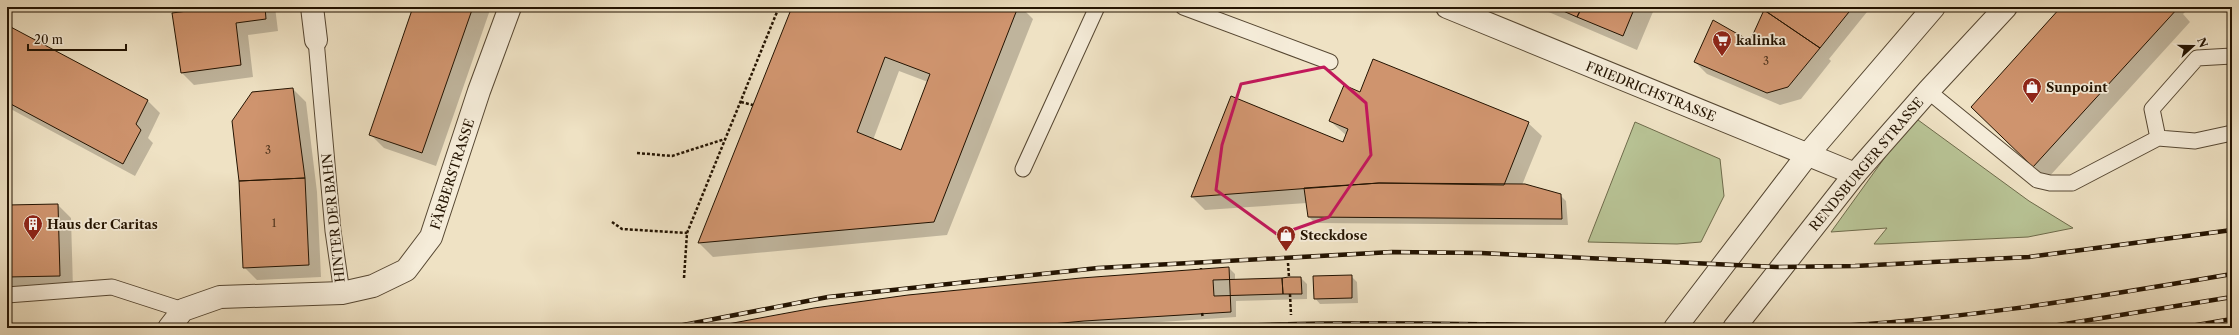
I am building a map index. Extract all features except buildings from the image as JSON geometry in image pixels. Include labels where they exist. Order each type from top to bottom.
[{"type":"street","name":"HINTER DER BAHN","points":[[312,7],[316,40]]},
{"type":"street","name":"FÄRBERSTRASSE","points":[[342,293],[373,286],[406,270],[431,237],[479,91],[510,7]]},
{"type":"street","name":"FRIEDRICHSTRASSE","points":[[1446,7],[1855,174]]},
{"type":"street","points":[[1675,328],[1808,154],[1934,7]]},
{"type":"street","name":"RENDSBURGER STRASSE","points":[[1734,328],[1855,174],[1928,90],[2006,7]]},
{"type":"street","name":"HINTER DER BAHN","points":[[183,310],[220,297],[342,293]]},
{"type":"street","points":[[169,328],[183,310]]},
{"type":"lane","points":[[1023,169],[1097,7]]},
{"type":"lane","points":[[1182,7],[1330,62]]},
{"type":"lane","name":"HINTER DER BAHN","points":[[316,40],[333,232],[342,293]]},
{"type":"lane","points":[[2158,138],[2152,109],[2197,58],[2232,56]]},
{"type":"lane","points":[[1928,90],[2037,180],[2050,183],[2072,183],[2158,138],[2195,141],[2232,133]]},
{"type":"lane","points":[[7,294],[112,287],[183,310]]},
{"type":"path","points":[[684,278],[687,232],[779,7]]},
{"type":"path","points":[[741,102],[753,105]]},
{"type":"path","points":[[637,153],[672,156],[725,139]]},
{"type":"path","points":[[612,222],[622,229],[687,232]]},
{"type":"path","points":[[1288,264],[1289,277]]},
{"type":"path","points":[[1290,294],[1291,315]]},
{"type":"path","points":[[1202,313],[1203,318]]},
{"type":"highlighted area","points":[[1324,67],[1366,103],[1371,155],[1329,217],[1278,235],[1216,190],[1222,145],[1241,84]]},
{"type":"green space","points":[[1914,117],[2029,201],[2073,228],[2028,237],[1881,244],[1874,244],[1887,228],[1831,232]]},
{"type":"green space","points":[[1635,122],[1720,159],[1724,196],[1701,242],[1677,244],[1588,242]]},
{"type":"railway","points":[[668,328],[828,297],[1098,268],[1392,252],[1481,253],[1777,267],[1855,266],[2029,257],[2232,230]]},
{"type":"railway","points":[[1788,328],[1844,326],[1956,316],[2066,301],[2232,274]]},
{"type":"railway","points":[[2040,328],[2232,297]]},
{"type":"railway","points":[[2179,328],[2232,319]]},
{"type":"railway","points":[[1189,328],[1256,325],[1390,323],[1726,328]]},
{"type":"place","name":"kalinka","points":[[1722,57]]},
{"type":"place","name":"Sunpoint","points":[[2032,104]]},
{"type":"place","name":"Haus der Caritas","points":[[33,241]]},
{"type":"place","name":"Steckdose","points":[[1286,252]]}]
